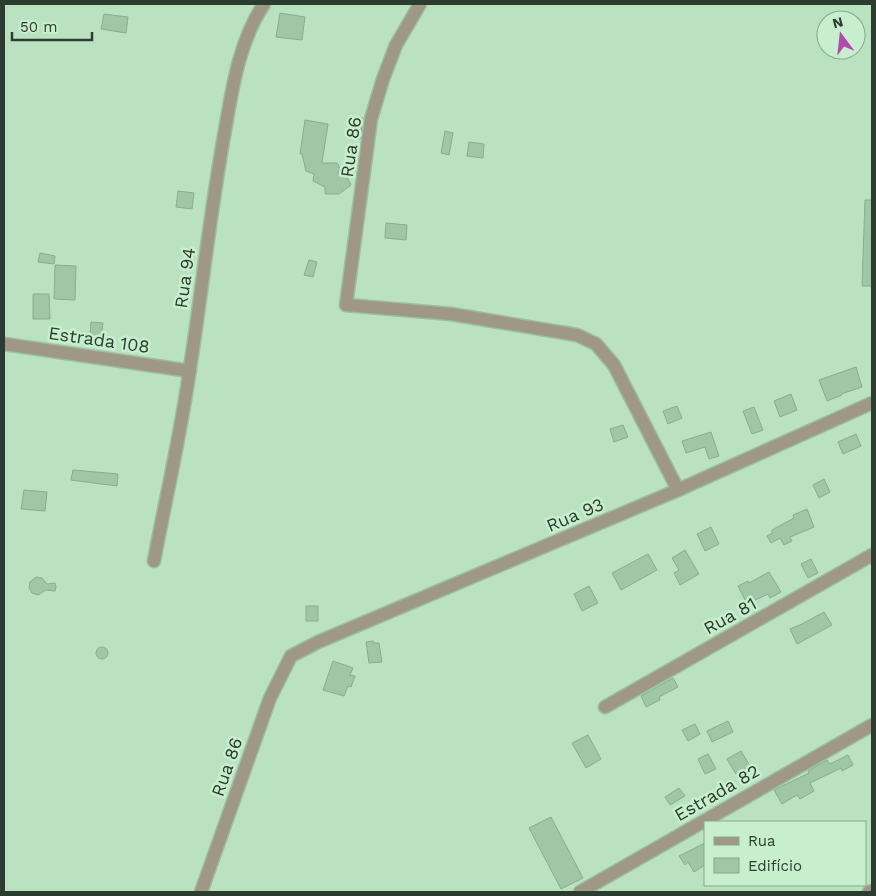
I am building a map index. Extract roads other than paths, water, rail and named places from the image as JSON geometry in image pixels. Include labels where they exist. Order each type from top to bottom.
[{"type":"street","name":"Rua 94","points":[[154,561],[190,371],[218,171],[234,79],[245,40],[264,4]]},
{"type":"street","name":"Rua 86","points":[[420,4],[396,45],[382,79],[371,119],[346,305],[451,314],[577,335],[596,344],[614,365],[678,490]]},
{"type":"street","name":"Estrada 108","points":[[4,344],[190,371]]},
{"type":"street","name":"Rua 93","points":[[290,656],[327,638],[678,490],[872,403]]},
{"type":"street","name":"Rua 81","points":[[605,707],[872,556]]},
{"type":"street","name":"Rua 86","points":[[202,892],[270,698],[290,656]]},
{"type":"street","name":"Estrada 82","points":[[704,821],[872,725]]},
{"type":"street","name":"Estrada 82","points":[[580,892],[704,821]]}]
